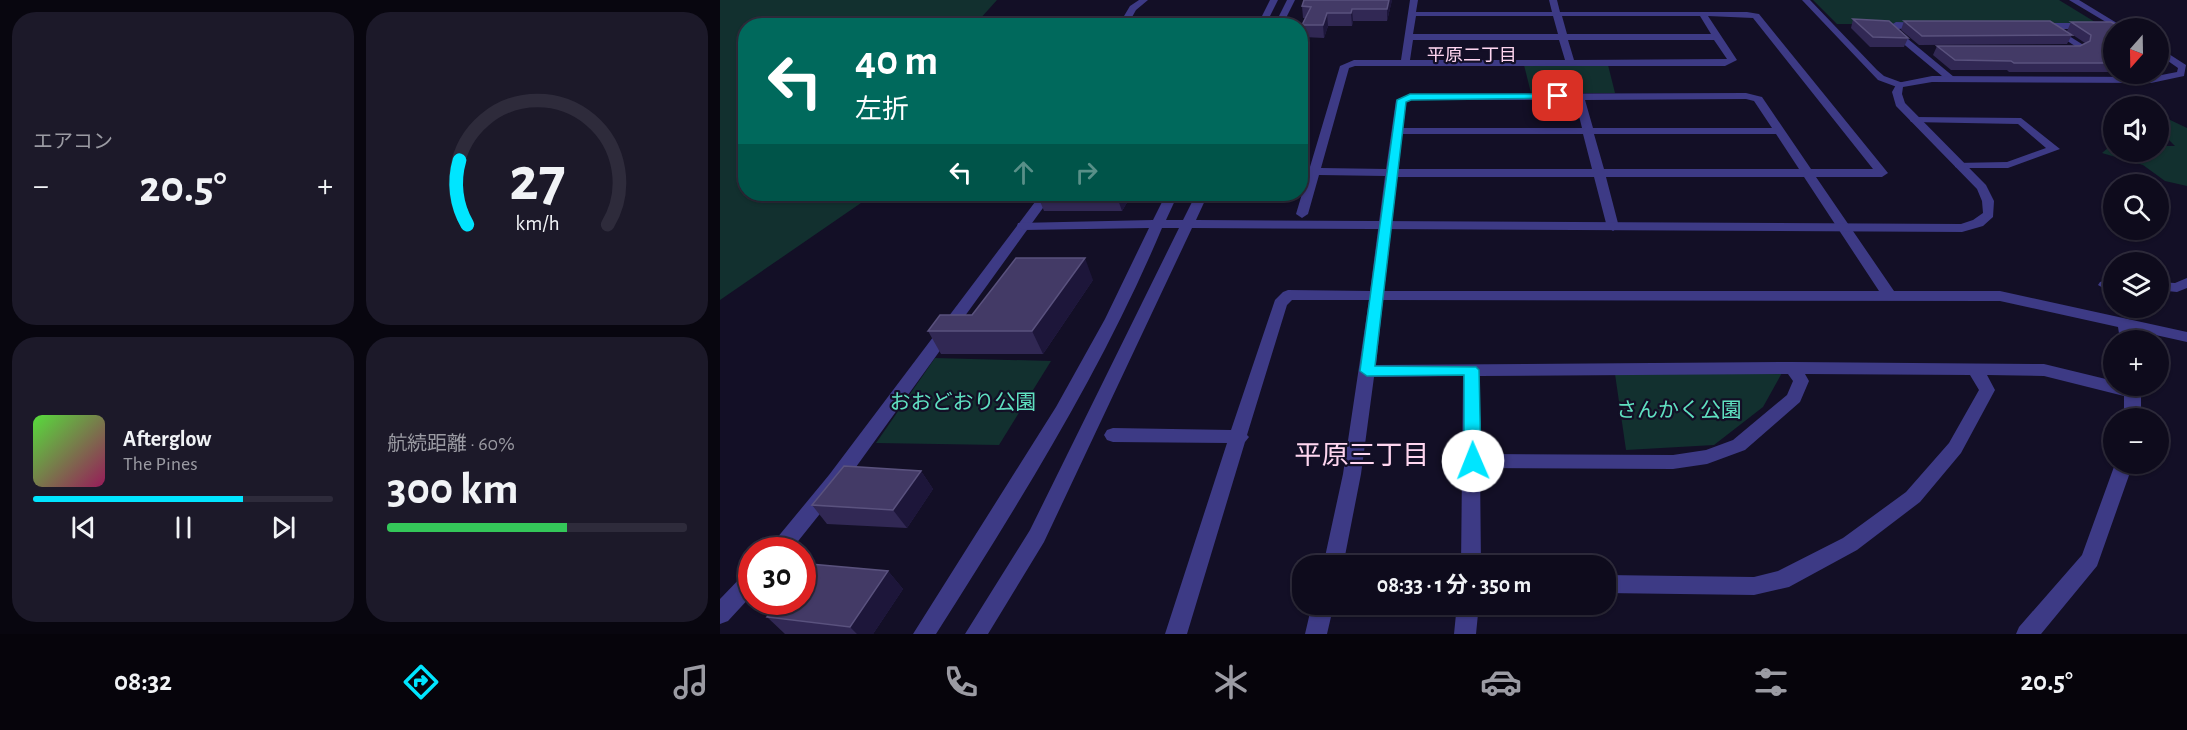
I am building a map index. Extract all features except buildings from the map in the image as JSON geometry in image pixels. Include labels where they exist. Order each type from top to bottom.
[{"type":"street","points":[[1127,18],[1133,8],[1144,0]]},
{"type":"street","points":[[1266,18],[1274,0]]},
{"type":"street","points":[[1282,18],[1291,0]]},
{"type":"street","points":[[1405,63],[1414,0]]},
{"type":"street","points":[[1553,0],[1570,63]]},
{"type":"street","points":[[1806,0],[1874,72],[1899,84],[1932,79],[2103,80]]},
{"type":"street","points":[[2073,0],[2103,18]]},
{"type":"street","points":[[1315,170],[1322,172],[1882,173],[1756,16],[1412,14]]},
{"type":"street","points":[[1308,193],[1345,66],[1354,63],[1725,63],[1732,60],[1703,15]]},
{"type":"street","points":[[1931,25],[1896,25],[1892,29],[1951,79]]},
{"type":"street","points":[[2025,26],[2103,28]]},
{"type":"street","points":[[2048,26],[2081,46],[2075,50],[2052,50]]},
{"type":"street","points":[[1410,37],[1717,37]]},
{"type":"street","points":[[1917,50],[1929,50]]},
{"type":"street","points":[[2169,57],[2183,67],[2181,74],[2169,78]]},
{"type":"street","points":[[1023,226],[1156,224],[1386,227],[1962,228],[1978,223],[1989,214],[1988,201],[1982,188],[1900,104],[1896,95],[1899,84]]},
{"type":"street","points":[[1580,96],[1599,172],[1602,175],[1613,227]]},
{"type":"street","points":[[1335,555],[1352,474],[1378,297],[1401,100],[1410,97],[1580,96],[1746,96],[1758,99],[1889,295]]},
{"type":"street","points":[[1915,120],[2021,121],[2054,149],[2008,165],[1959,165]]},
{"type":"street","points":[[1397,131],[1780,131]]},
{"type":"street","points":[[790,537],[836,480],[1042,201]]},
{"type":"street","points":[[924,634],[969,565],[1064,407],[1136,272],[1168,201]]},
{"type":"street","points":[[976,634],[1037,536],[1199,201]]},
{"type":"street","points":[[1302,213],[1306,201]]},
{"type":"street","points":[[2169,287],[2177,288],[2187,282]]},
{"type":"street","points":[[1176,634],[1240,437],[1280,303],[1288,295],[2000,297],[2187,337]]},
{"type":"street","points":[[2125,323],[2126,330]]},
{"type":"street","points":[[1367,371],[1793,368],[2044,370],[2103,382]]},
{"type":"street","points":[[1473,461],[1673,462],[1707,457],[1739,445],[1794,398],[1802,381],[1793,368]]},
{"type":"street","points":[[1616,584],[1754,586],[1782,580],[1850,544],[1913,497],[1955,448],[1987,390],[1975,369]]},
{"type":"street","points":[[1471,370],[1473,461],[1471,555]]},
{"type":"street","points":[[1113,435],[1240,437]]},
{"type":"street","points":[[2027,634],[2090,560],[2120,474]]},
{"type":"street","points":[[720,614],[738,595]]},
{"type":"street","points":[[1316,634],[1320,615]]},
{"type":"street","points":[[1465,634],[1467,615]]},
{"type":"green space","points":[[720,0],[997,0],[981,18],[738,18],[738,201],[864,201],[720,300]]},
{"type":"green space","points":[[1813,0],[2059,0],[2095,22],[2094,24],[1837,24]]},
{"type":"green space","points":[[1524,65],[1608,65],[1615,93],[1531,93]]},
{"type":"green space","points":[[2169,119],[2187,128],[2187,186],[2169,182],[2169,174],[2155,174],[2143,165],[2133,162],[2169,162],[2169,146],[2175,146],[2169,140]]},
{"type":"green space","name":"おおどおり公園","points":[[935,358],[1051,361],[999,445],[876,443]]},
{"type":"green space","name":"さんかく公園","points":[[1783,371],[1763,407],[1714,445],[1626,450],[1615,374]]},
{"type":"district","name":"平原二丁目","points":[[1472,56]]},
{"type":"district","name":"平原三丁目","points":[[1362,455]]},
{"type":"route","points":[[1473,461],[1471,370],[1367,371],[1401,100],[1410,97],[1558,96]]}]
